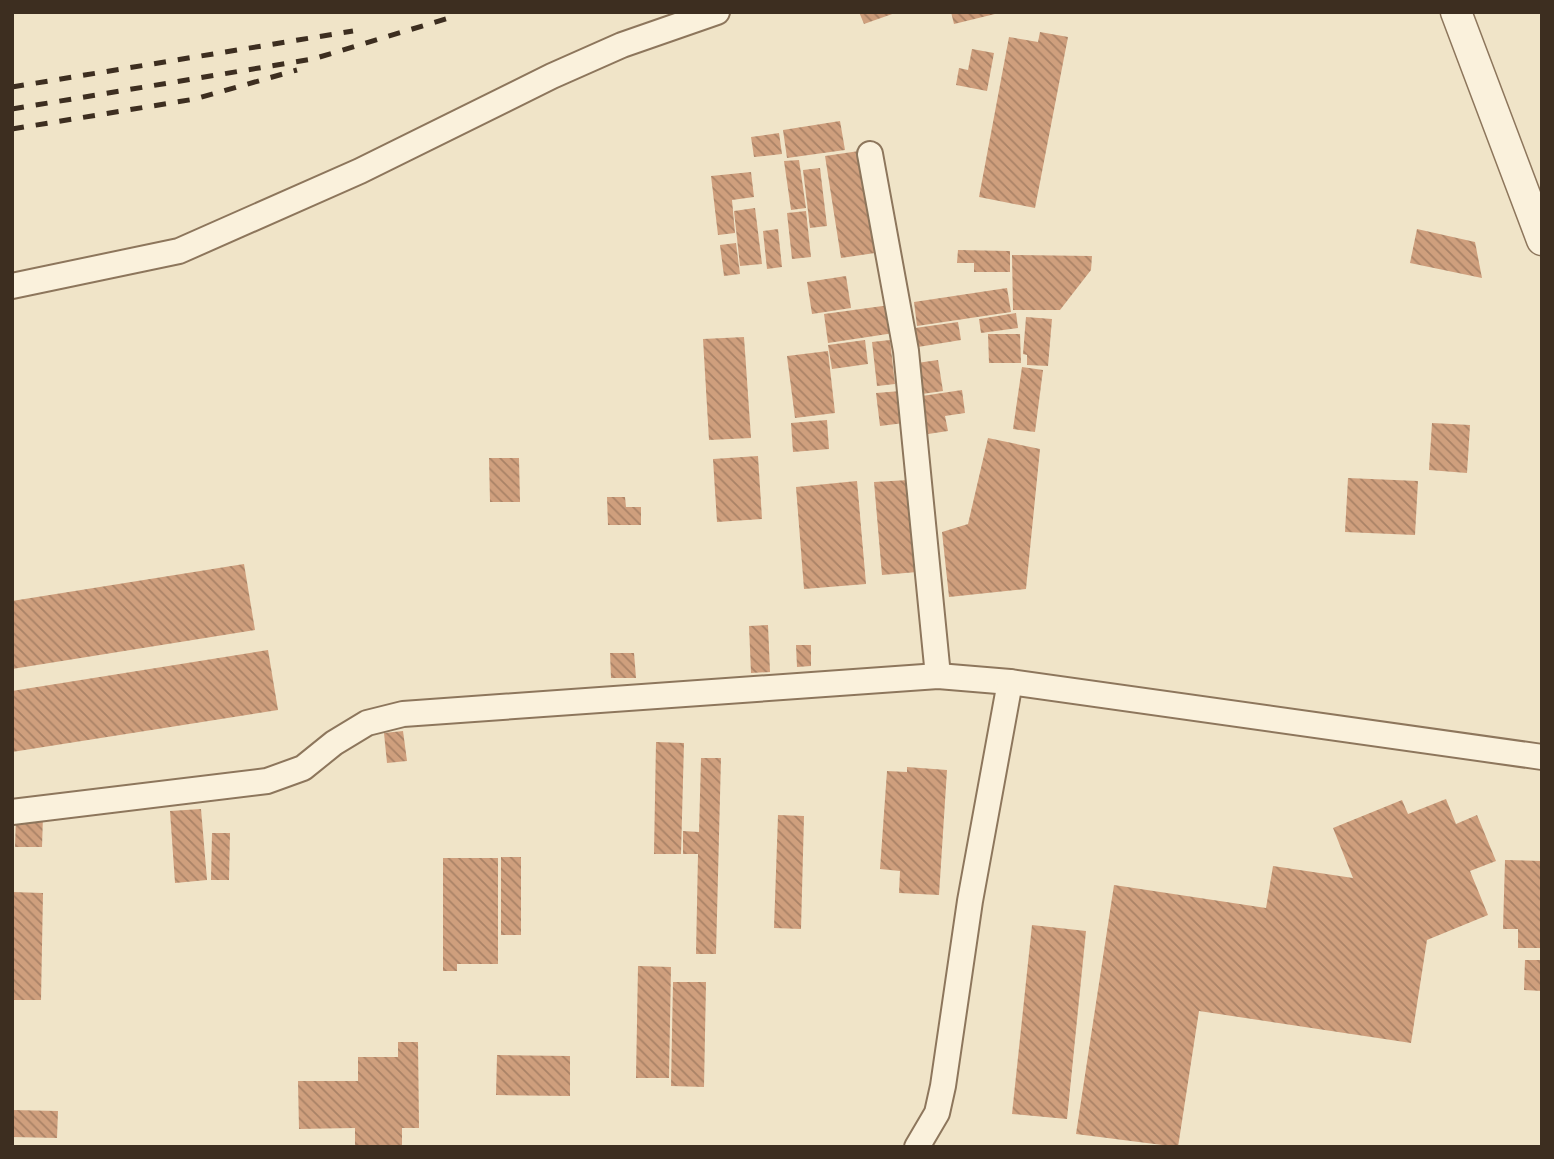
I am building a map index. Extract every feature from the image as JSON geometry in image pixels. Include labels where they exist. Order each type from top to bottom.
[{"type":"street","points":[[12,286],[179,251],[360,171],[552,76],[622,45],[717,12]]},
{"type":"street","points":[[1456,12],[1542,240]]},
{"type":"street","points":[[870,153],[906,351],[939,676]]},
{"type":"street","points":[[12,813],[267,781],[303,768],[334,743],[367,723],[403,714],[939,676],[1010,682],[1542,757]]},
{"type":"street","points":[[917,1147],[937,1113],[943,1086],[970,901],[1010,682]]},
{"type":"building","points":[[859,12],[895,12],[895,13],[864,24]]},
{"type":"building","points":[[951,12],[999,12],[999,13],[954,24]]},
{"type":"building","points":[[1040,32],[1068,37],[1035,208],[979,197],[1009,37],[1038,42]]},
{"type":"building","points":[[972,49],[994,53],[987,91],[956,85],[959,68],[968,70]]},
{"type":"building","points":[[840,121],[845,150],[787,158],[783,130]]},
{"type":"building","points":[[779,133],[782,154],[754,157],[751,137]]},
{"type":"building","points":[[859,151],[875,253],[841,258],[825,156]]},
{"type":"building","points":[[799,160],[806,208],[791,210],[784,161]]},
{"type":"building","points":[[820,168],[827,226],[810,228],[803,170]]},
{"type":"building","points":[[751,172],[754,197],[732,200],[735,233],[718,235],[711,176]]},
{"type":"building","points":[[755,208],[762,264],[740,266],[734,211]]},
{"type":"building","points":[[806,211],[811,257],[792,259],[787,213]]},
{"type":"building","points":[[778,229],[782,267],[767,269],[763,231]]},
{"type":"building","points":[[1417,229],[1475,242],[1482,278],[1410,263]]},
{"type":"building","points":[[736,243],[740,274],[724,276],[720,245]]},
{"type":"building","points":[[958,250],[1010,251],[1010,272],[974,272],[974,263],[957,263]]},
{"type":"building","points":[[1012,255],[1092,256],[1091,270],[1060,310],[1013,310]]},
{"type":"building","points":[[846,276],[851,308],[812,314],[807,282]]},
{"type":"building","points":[[1007,288],[1011,312],[917,326],[914,302]]},
{"type":"building","points":[[890,305],[894,333],[828,343],[824,314]]},
{"type":"building","points":[[1016,313],[1018,328],[981,333],[979,319]]},
{"type":"building","points":[[1026,317],[1052,319],[1048,366],[1027,365],[1027,355],[1023,354]]},
{"type":"building","points":[[958,322],[961,340],[918,347],[915,328]]},
{"type":"building","points":[[988,334],[1020,334],[1021,363],[989,363]]},
{"type":"building","points":[[744,337],[751,438],[709,440],[703,339]]},
{"type":"building","points":[[865,340],[868,364],[832,369],[828,345]]},
{"type":"building","points":[[890,340],[895,384],[877,386],[872,342]]},
{"type":"building","points":[[828,351],[835,413],[795,418],[787,356]]},
{"type":"building","points":[[938,360],[943,391],[922,394],[917,363]]},
{"type":"building","points":[[1022,367],[1043,370],[1035,432],[1013,429]]},
{"type":"building","points":[[962,390],[965,413],[945,416],[948,431],[928,434],[922,396]]},
{"type":"building","points":[[901,391],[904,423],[880,426],[876,393]]},
{"type":"building","points":[[827,420],[829,449],[793,452],[791,423]]},
{"type":"building","points":[[1432,423],[1470,425],[1467,473],[1429,470]]},
{"type":"building","points":[[988,438],[1040,449],[1026,589],[949,597],[942,532],[968,524]]},
{"type":"building","points":[[758,456],[762,519],[717,522],[713,459]]},
{"type":"building","points":[[489,458],[519,458],[520,502],[490,502]]},
{"type":"building","points":[[1348,478],[1418,481],[1415,535],[1345,532]]},
{"type":"building","points":[[909,480],[917,572],[882,575],[874,482]]},
{"type":"building","points":[[857,481],[866,584],[804,589],[796,487]]},
{"type":"building","points":[[607,497],[625,497],[626,507],[641,507],[641,525],[608,525]]},
{"type":"building","points":[[244,564],[255,630],[12,669],[12,601]]},
{"type":"building","points":[[768,625],[770,672],[751,673],[749,626]]},
{"type":"building","points":[[796,645],[811,645],[811,666],[797,667]]},
{"type":"building","points":[[268,650],[278,710],[12,752],[12,691]]},
{"type":"building","points":[[610,653],[634,653],[636,678],[611,678]]},
{"type":"building","points":[[403,731],[407,761],[387,763],[384,733]]},
{"type":"building","points":[[656,742],[684,743],[681,854],[654,854]]},
{"type":"building","points":[[701,758],[721,758],[716,954],[696,954],[698,854],[683,854],[683,831],[699,832]]},
{"type":"building","points":[[907,767],[947,770],[939,895],[899,893],[900,871],[880,869],[887,771],[907,772]]},
{"type":"building","points":[[1446,799],[1456,824],[1477,815],[1496,861],[1470,871],[1488,915],[1427,940],[1411,1043],[1199,1011],[1178,1147],[1076,1134],[1114,885],[1266,908],[1273,866],[1353,878],[1333,828],[1402,800],[1408,814]]},
{"type":"building","points":[[201,809],[207,880],[175,883],[170,811]]},
{"type":"building","points":[[16,815],[43,816],[42,847],[15,847]]},
{"type":"building","points":[[778,815],[804,816],[801,929],[774,928]]},
{"type":"building","points":[[212,833],[230,833],[229,880],[211,880]]},
{"type":"building","points":[[501,857],[521,857],[521,935],[501,935]]},
{"type":"building","points":[[443,858],[498,858],[498,964],[457,964],[457,971],[443,971]]},
{"type":"building","points":[[1505,860],[1542,861],[1542,948],[1518,948],[1518,929],[1503,929]]},
{"type":"building","points":[[12,892],[43,893],[41,1000],[12,1000]]},
{"type":"building","points":[[1032,925],[1086,931],[1067,1119],[1012,1114]]},
{"type":"building","points":[[1525,960],[1542,960],[1542,991],[1524,990]]},
{"type":"building","points":[[638,966],[671,967],[669,1078],[636,1078]]},
{"type":"building","points":[[673,982],[706,982],[704,1087],[671,1086]]},
{"type":"building","points":[[398,1042],[418,1042],[419,1128],[402,1128],[402,1147],[355,1147],[355,1128],[299,1129],[298,1081],[358,1081],[358,1057],[398,1057]]},
{"type":"building","points":[[497,1055],[570,1056],[570,1096],[496,1095]]},
{"type":"building","points":[[12,1110],[58,1111],[57,1138],[12,1137]]},
{"type":"railway","points":[[12,109],[313,59],[452,17]]},
{"type":"railway","points":[[12,87],[353,31]]},
{"type":"railway","points":[[12,129],[195,99],[297,70]]}]
